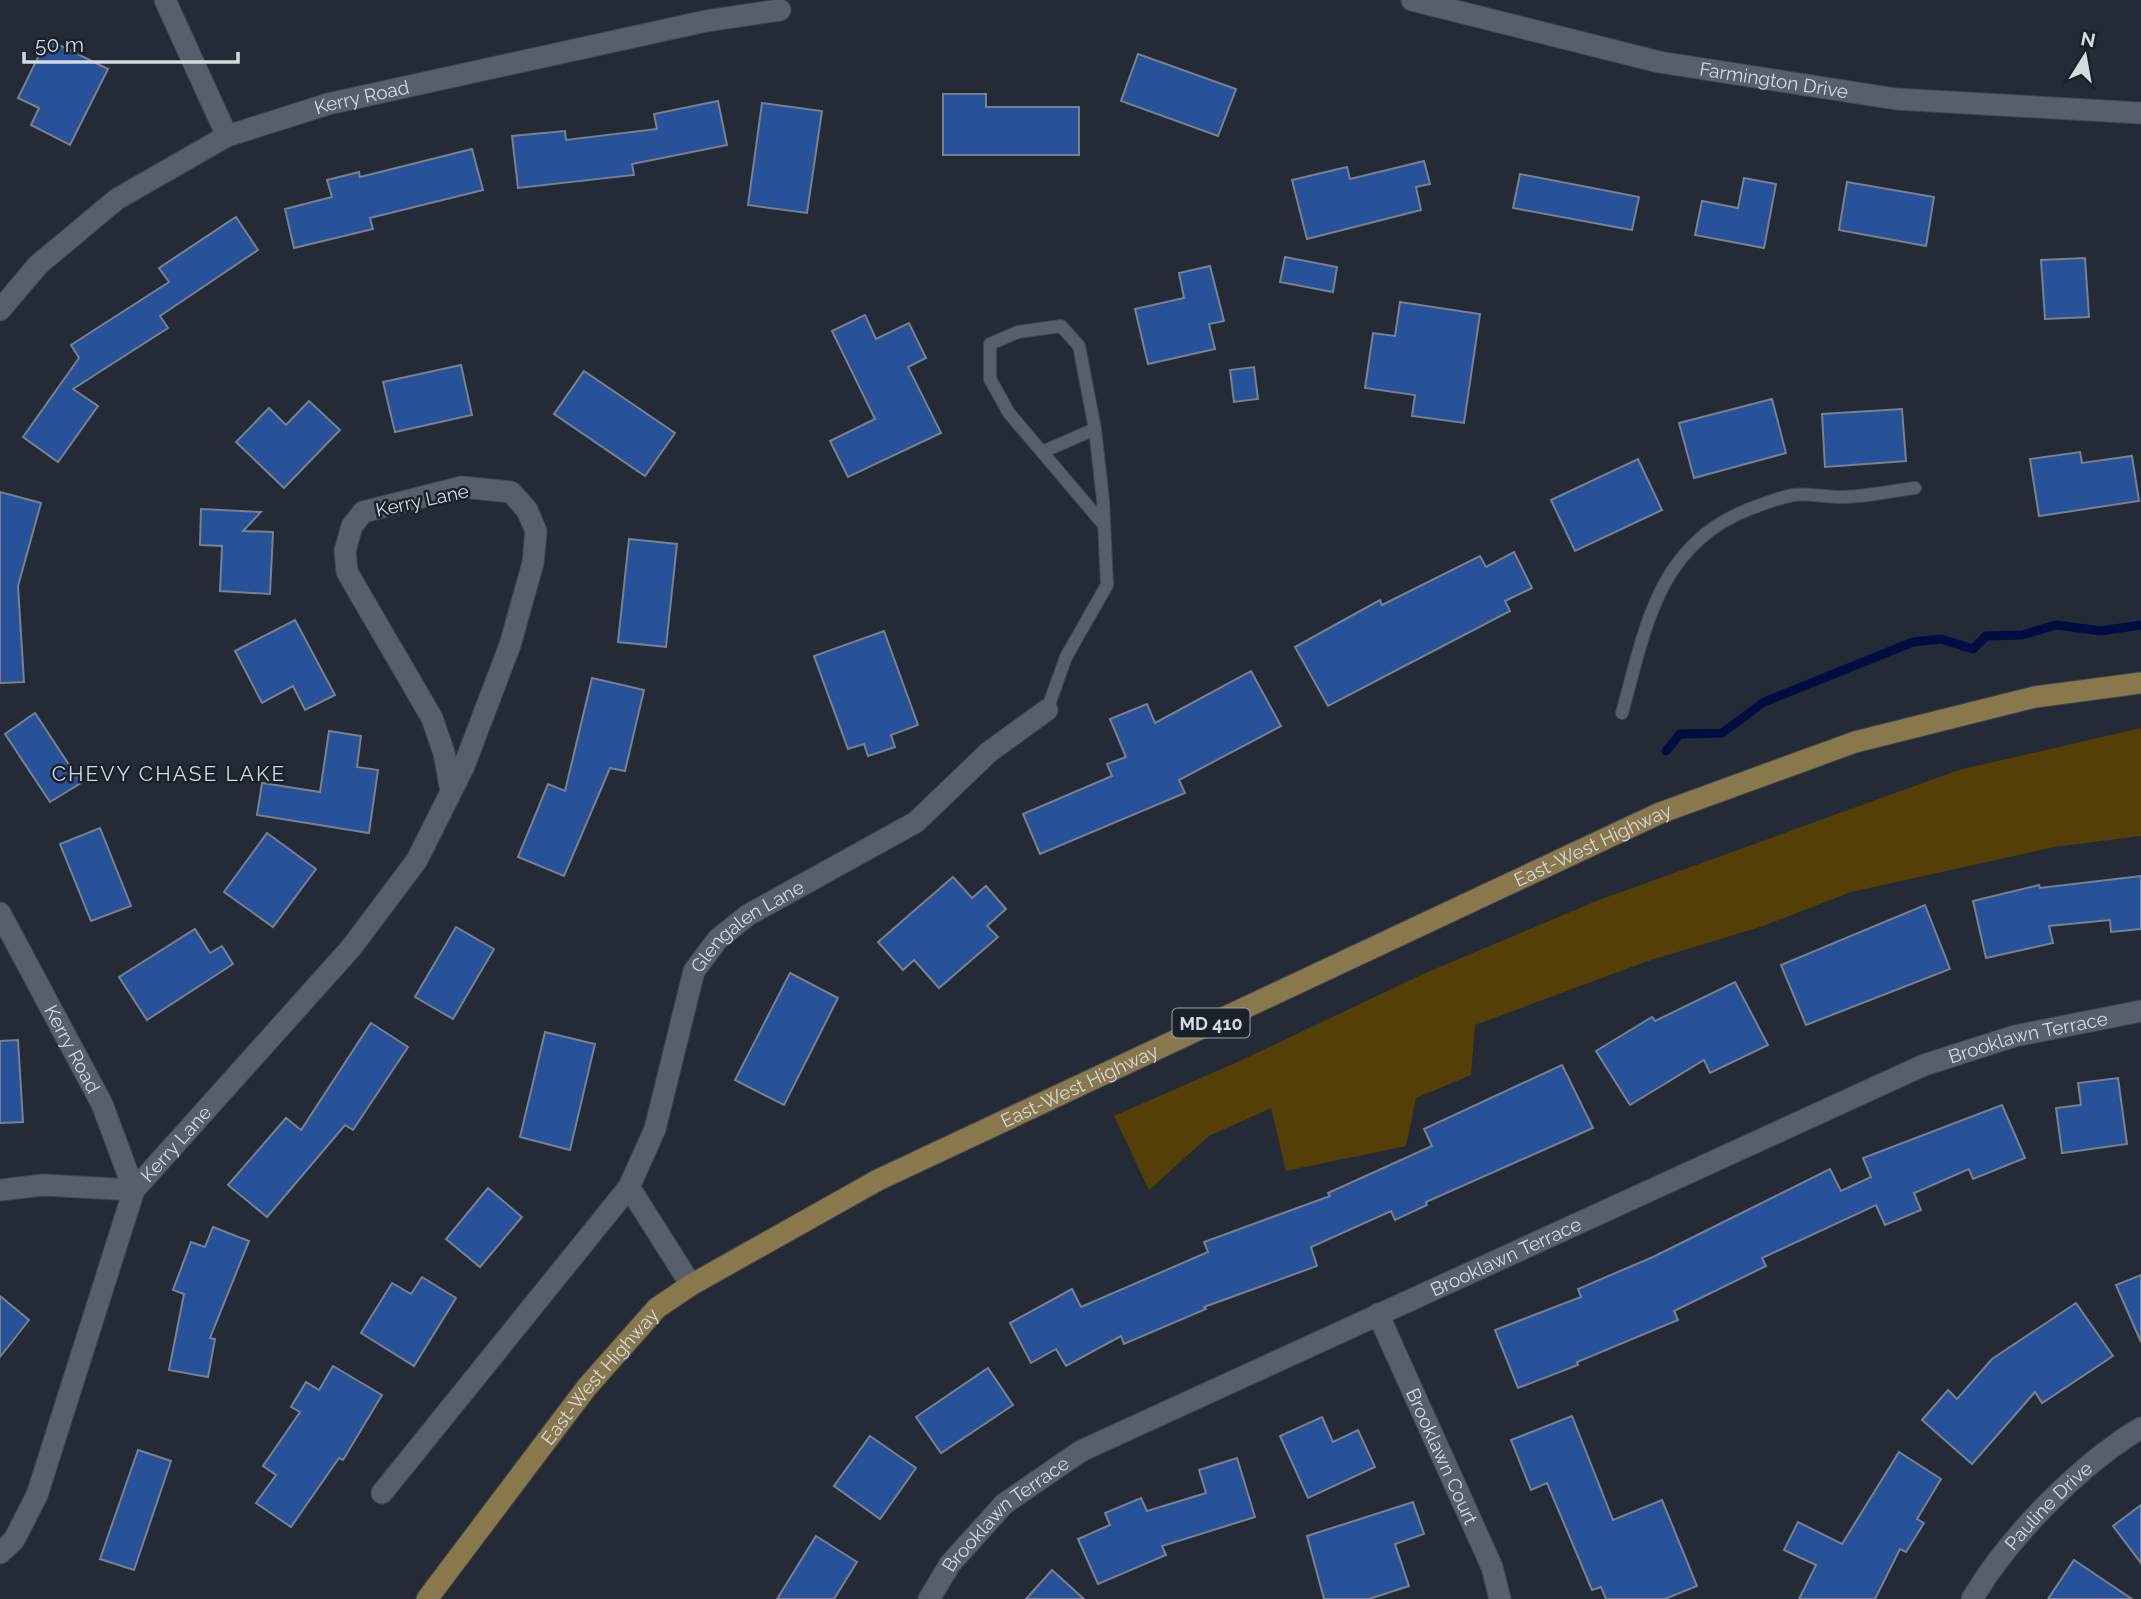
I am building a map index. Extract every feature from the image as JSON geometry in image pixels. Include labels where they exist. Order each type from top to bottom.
[{"type":"main road","name":"East-West Highway","points":[[427,1599],[587,1387],[657,1308],[691,1285],[878,1180],[1660,813],[1855,742],[2035,697],[2141,682]]},
{"type":"street","points":[[165,0],[227,136]]},
{"type":"street","name":"Farmington Drive","points":[[1412,0],[1659,62],[1817,87],[1896,99],[2141,113]]},
{"type":"street","name":"Kerry Road","points":[[0,310],[38,265],[117,199],[227,136],[328,104],[706,21],[780,10]]},
{"type":"street","name":"Kerry Lane","points":[[0,1553],[14,1540],[37,1495],[134,1190],[351,948],[417,860],[451,791],[510,645],[533,563],[536,531],[527,510],[511,492],[462,487],[363,512],[352,526],[345,551],[347,572],[432,718],[444,753],[451,791]]},
{"type":"street","name":"Glengalen Lane","points":[[629,1187],[655,1129],[694,971],[718,939],[748,915],[916,822],[989,752],[1047,710]]},
{"type":"street","name":"Kerry Road","points":[[0,913],[102,1104],[134,1190]]},
{"type":"street","name":"Brooklawn Terrace","points":[[929,1599],[950,1564],[1004,1504],[1081,1451],[1924,1065],[2015,1036],[2141,1011]]},
{"type":"street","points":[[0,1190],[43,1185],[134,1190]]},
{"type":"street","points":[[382,1493],[629,1187],[691,1285]]},
{"type":"street","name":"Brooklawn Court","points":[[1378,1314],[1493,1567],[1500,1599]]},
{"type":"street","name":"Pauline Drive","points":[[1972,1599],[1989,1569],[2081,1471],[2141,1428]]},
{"type":"lane","points":[[1047,710],[1066,657],[1107,585],[1104,525],[1095,429],[1079,345],[1060,326],[1018,332],[990,344],[990,379],[1009,414],[1104,525]]},
{"type":"lane","points":[[1042,452],[1095,429]]},
{"type":"lane","points":[[1622,713],[1649,613],[1664,582],[1690,546],[1715,526],[1765,503],[1794,495],[1844,497],[1915,488]]},
{"type":"shaded area","points":[[2141,728],[2141,836],[2054,847],[1851,892],[1763,926],[1648,961],[1475,1025],[1471,1075],[1416,1098],[1406,1146],[1286,1171],[1271,1108],[1209,1136],[1149,1190],[1114,1116],[1242,1060],[1421,975],[1599,900],[1959,770]]},
{"type":"building","points":[[47,39],[108,69],[70,145],[31,125],[39,108],[18,98]]},
{"type":"building","points":[[1138,54],[1236,89],[1218,136],[1121,101]]},
{"type":"building","points":[[943,94],[986,94],[986,107],[1079,107],[1079,155],[943,155]]},
{"type":"building","points":[[718,101],[727,145],[632,164],[634,175],[518,188],[512,136],[565,131],[566,140],[657,129],[654,114]]},
{"type":"building","points":[[762,103],[822,111],[807,213],[748,205]]},
{"type":"building","points":[[472,149],[483,190],[370,218],[373,229],[294,248],[285,209],[332,197],[327,180],[359,172],[360,177]]},
{"type":"building","points":[[1424,161],[1430,184],[1416,187],[1421,210],[1307,239],[1292,180],[1347,167],[1350,179]]},
{"type":"building","points":[[1520,174],[1639,197],[1632,230],[1513,208]]},
{"type":"building","points":[[1744,178],[1776,184],[1764,248],[1695,235],[1702,201],[1738,208]]},
{"type":"building","points":[[1847,182],[1934,197],[1926,246],[1839,230]]},
{"type":"building","points":[[236,217],[258,250],[160,316],[168,328],[73,389],[98,406],[58,462],[23,437],[79,358],[71,345],[169,282],[159,268]]},
{"type":"building","points":[[1285,257],[1337,267],[1333,292],[1280,282]]},
{"type":"building","points":[[2085,258],[2089,317],[2045,319],[2041,260]]},
{"type":"building","points":[[1210,266],[1224,321],[1209,324],[1215,349],[1148,364],[1135,309],[1184,298],[1179,273]]},
{"type":"building","points":[[1400,302],[1480,314],[1464,423],[1412,416],[1415,395],[1365,388],[1373,333],[1395,336]]},
{"type":"building","points":[[865,315],[876,339],[909,323],[926,358],[908,367],[941,433],[848,477],[830,441],[875,419],[832,331]]},
{"type":"building","points":[[461,365],[472,415],[395,432],[383,382]]},
{"type":"building","points":[[1254,367],[1258,399],[1234,402],[1230,370]]},
{"type":"building","points":[[584,371],[675,433],[645,476],[554,414]]},
{"type":"building","points":[[1772,399],[1786,453],[1694,478],[1679,423]]},
{"type":"building","points":[[309,401],[340,430],[284,488],[236,442],[269,408],[286,425]]},
{"type":"building","points":[[1902,409],[1906,461],[1825,467],[1822,414]]},
{"type":"building","points":[[2080,452],[2082,463],[2132,456],[2139,501],[2039,516],[2030,459]]},
{"type":"building","points":[[1638,459],[1662,510],[1575,551],[1551,500]]},
{"type":"building","points":[[0,492],[41,503],[18,586],[24,682],[0,683]]},
{"type":"building","points":[[201,509],[261,512],[243,531],[273,532],[270,594],[220,591],[222,546],[200,545]]},
{"type":"building","points":[[629,539],[677,544],[666,647],[618,642]]},
{"type":"building","points":[[1514,552],[1532,588],[1505,601],[1510,611],[1328,706],[1295,647],[1380,600],[1382,605],[1480,556],[1486,567]]},
{"type":"building","points":[[295,620],[335,695],[305,710],[293,686],[262,703],[235,651]]},
{"type":"building","points":[[884,631],[918,725],[891,735],[895,747],[868,756],[864,744],[848,749],[814,656]]},
{"type":"building","points":[[1251,671],[1281,726],[1179,780],[1185,793],[1040,854],[1023,814],[1112,776],[1107,764],[1126,757],[1110,719],[1147,704],[1155,723]]},
{"type":"building","points":[[592,678],[644,690],[625,771],[610,768],[564,876],[518,857],[548,784],[565,791]]},
{"type":"building","points":[[35,713],[81,783],[50,802],[5,734]]},
{"type":"building","points":[[329,731],[361,736],[357,767],[378,770],[369,833],[257,815],[262,783],[320,792]]},
{"type":"building","points":[[100,828],[131,906],[91,921],[60,844]]},
{"type":"building","points":[[267,833],[316,869],[273,927],[224,892]]},
{"type":"building","points":[[2141,876],[2141,929],[2111,932],[2110,920],[2049,926],[2053,943],[1986,958],[1973,901],[2039,885],[2040,888]]},
{"type":"building","points":[[953,877],[972,898],[986,886],[1006,909],[987,926],[998,937],[939,988],[914,960],[903,970],[878,942]]},
{"type":"building","points":[[1925,905],[1950,969],[1806,1025],[1781,965]]},
{"type":"building","points":[[456,927],[494,949],[453,1019],[415,997]]},
{"type":"building","points":[[195,929],[210,953],[222,946],[233,964],[147,1020],[119,977]]},
{"type":"building","points":[[790,973],[838,998],[784,1105],[735,1080]]},
{"type":"building","points":[[1735,982],[1768,1045],[1710,1073],[1704,1060],[1630,1105],[1596,1051],[1652,1017],[1655,1021]]},
{"type":"building","points":[[371,1023],[408,1047],[353,1130],[345,1125],[267,1217],[228,1185],[286,1118],[301,1130]]},
{"type":"building","points":[[545,1032],[595,1044],[570,1150],[520,1137]]},
{"type":"building","points":[[18,1040],[23,1122],[0,1123],[0,1041]]},
{"type":"building","points":[[1562,1065],[1593,1128],[1426,1202],[1427,1205],[1395,1220],[1391,1211],[1311,1247],[1317,1266],[1204,1307],[1206,1309],[1124,1344],[1121,1336],[1066,1366],[1056,1349],[1031,1363],[1010,1323],[1072,1289],[1081,1307],[1208,1252],[1204,1242],[1330,1196],[1328,1193],[1432,1146],[1424,1129]]},
{"type":"building","points":[[2118,1078],[2127,1144],[2062,1153],[2056,1108],[2081,1105],[2078,1083]]},
{"type":"building","points":[[2002,1105],[2025,1158],[1973,1179],[1969,1169],[1914,1193],[1921,1210],[1885,1225],[1876,1205],[1762,1258],[1766,1266],[1674,1311],[1678,1320],[1577,1362],[1578,1365],[1518,1388],[1495,1330],[1581,1297],[1578,1289],[1653,1257],[1830,1169],[1841,1191],[1871,1177],[1863,1158]]},
{"type":"building","points":[[488,1188],[522,1217],[480,1267],[446,1239]]},
{"type":"building","points":[[213,1227],[249,1241],[210,1338],[215,1339],[208,1377],[169,1370],[184,1294],[173,1290],[191,1242],[205,1247]]},
{"type":"building","points":[[2141,1275],[2141,1342],[2116,1285]]},
{"type":"building","points":[[422,1277],[456,1298],[414,1366],[361,1333],[392,1283],[411,1294]]},
{"type":"building","points":[[0,1296],[29,1320],[0,1357]]},
{"type":"building","points":[[2076,1303],[2113,1356],[2042,1403],[2035,1392],[1972,1464],[1922,1420],[1948,1390],[1957,1399],[1992,1359]]},
{"type":"building","points":[[333,1366],[382,1395],[343,1460],[339,1458],[291,1527],[256,1503],[276,1475],[263,1466],[300,1412],[291,1407],[306,1382],[319,1390]]},
{"type":"building","points":[[988,1368],[1013,1405],[941,1453],[916,1417]]},
{"type":"building","points":[[1572,1416],[1613,1520],[1662,1500],[1697,1586],[1665,1599],[1606,1599],[1601,1587],[1592,1590],[1547,1483],[1531,1490],[1511,1440]]},
{"type":"building","points":[[1322,1417],[1333,1442],[1358,1430],[1375,1467],[1308,1498],[1280,1436]]},
{"type":"building","points":[[870,1436],[916,1468],[880,1519],[834,1486]]},
{"type":"building","points":[[138,1450],[171,1461],[134,1570],[100,1559]]},
{"type":"building","points":[[1899,1452],[1941,1479],[1917,1519],[1924,1523],[1906,1552],[1900,1549],[1875,1599],[1799,1599],[1816,1565],[1784,1550],[1798,1522],[1842,1544]]},
{"type":"building","points":[[1237,1458],[1255,1517],[1162,1546],[1166,1555],[1098,1584],[1078,1539],[1110,1525],[1105,1513],[1141,1498],[1147,1511],[1206,1493],[1199,1470]]},
{"type":"building","points":[[1413,1502],[1424,1534],[1395,1544],[1409,1586],[1369,1599],[1324,1599],[1307,1536]]},
{"type":"building","points":[[2141,1505],[2141,1563],[2113,1526]]},
{"type":"building","points":[[816,1536],[857,1562],[834,1599],[777,1599]]},
{"type":"building","points":[[2074,1560],[2132,1599],[2048,1599]]},
{"type":"building","points":[[1052,1570],[1084,1599],[1026,1599]]},
{"type":"waterway","points":[[1666,751],[1680,734],[1722,733],[1764,702],[1913,642],[1941,639],[1973,649],[1986,636],[2022,635],[2056,625],[2101,631],[2141,625]]},
{"type":"district","name":"CHEVY CHASE LAKE","points":[[169,773]]}]
